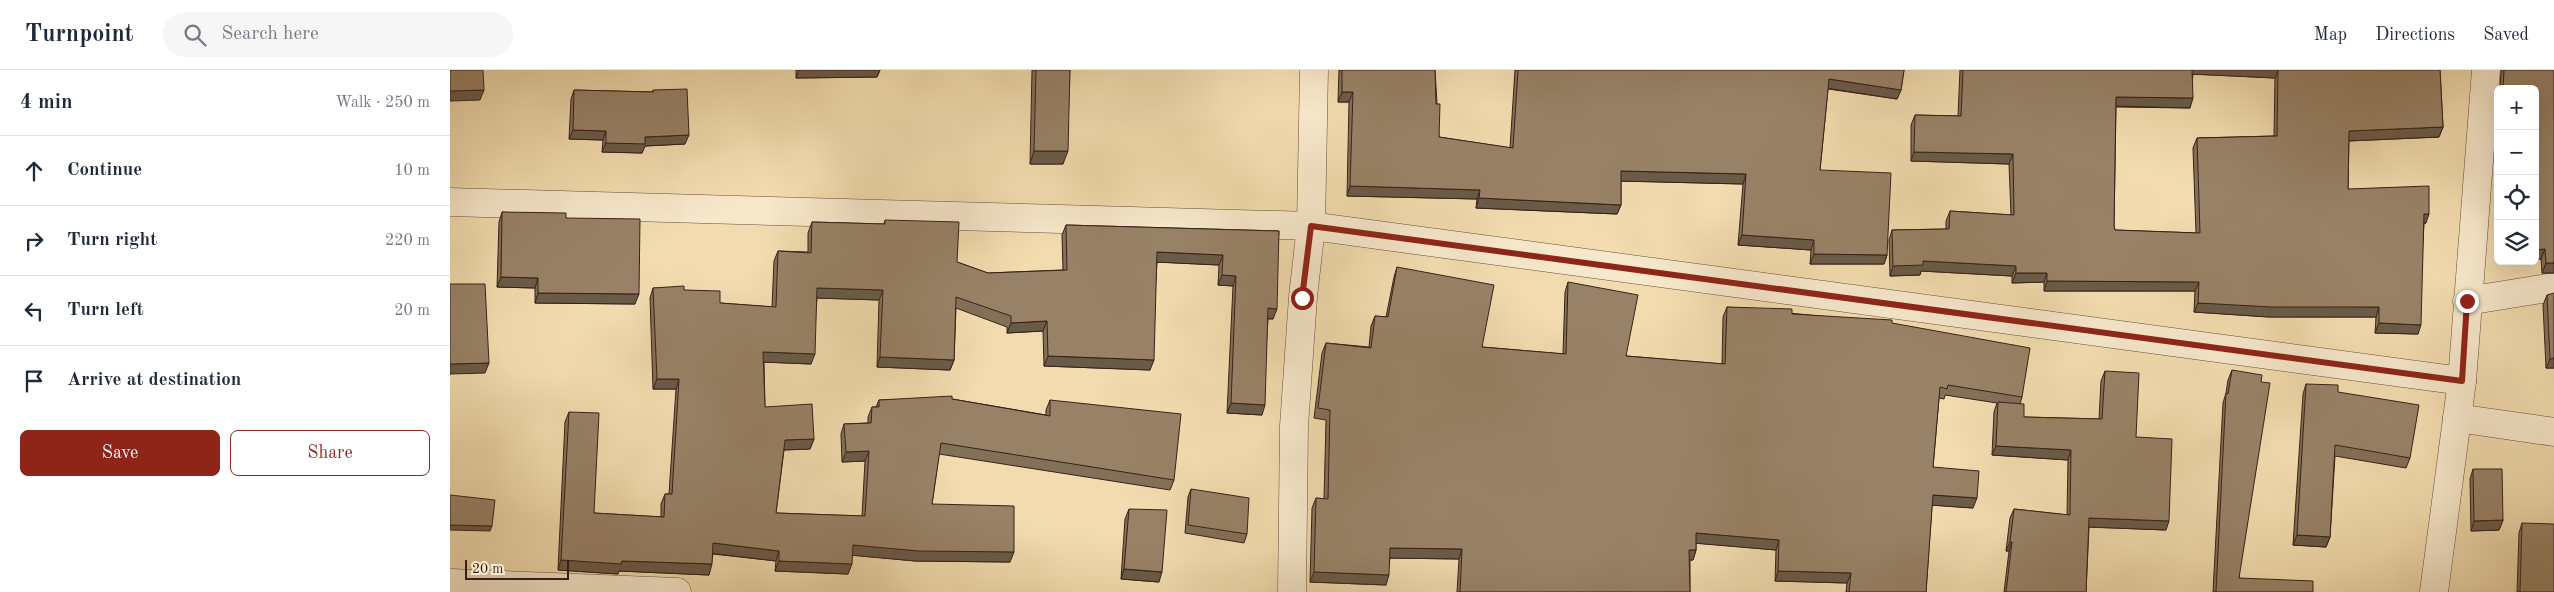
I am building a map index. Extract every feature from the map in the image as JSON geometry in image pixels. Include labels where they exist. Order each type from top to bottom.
[{"type":"street","points":[[1292,592],[1294,426],[1302,298],[1311,226],[1314,70]]},
{"type":"street","points":[[2434,592],[2462,381],[2486,70]]},
{"type":"street","points":[[450,202],[1311,226],[2462,381]]},
{"type":"street","points":[[2467,301],[2554,287]]},
{"type":"street","points":[[2457,418],[2554,432]]},
{"type":"street","points":[[450,583],[677,592]]},
{"type":"building","points":[[450,70],[483,70],[484,90],[450,91]]},
{"type":"building","points":[[1036,70],[1070,70],[1068,151],[1034,151]]},
{"type":"building","points":[[1342,70],[1435,70],[1436,104],[1440,104],[1439,137],[1513,148],[1518,70],[1904,70],[1901,90],[1829,79],[1820,170],[1891,173],[1887,255],[1814,254],[1814,240],[1742,235],[1746,174],[1621,171],[1621,205],[1479,198],[1480,190],[1350,186],[1353,92],[1342,92]]},
{"type":"building","points":[[1963,70],[2192,70],[2193,98],[2116,97],[2114,226],[2115,230],[2200,233],[2197,138],[2277,136],[2278,70],[2440,70],[2443,127],[2349,131],[2348,189],[2429,186],[2429,214],[2424,214],[2421,325],[2379,323],[2379,307],[2272,307],[2198,303],[2199,282],[2047,281],[2047,273],[2016,273],[2016,266],[1923,261],[1923,265],[1893,266],[1892,230],[1949,229],[1950,211],[2014,215],[2013,154],[1914,152],[1915,115],[1961,116]]},
{"type":"building","points":[[2504,70],[2554,70],[2554,263],[2546,263],[2545,249],[2539,250],[2539,85],[2503,85]]},
{"type":"building","points":[[687,89],[689,135],[645,137],[645,144],[606,143],[606,131],[573,130],[574,90],[653,92],[653,90]]},
{"type":"building","points":[[502,212],[566,213],[566,218],[640,219],[639,294],[538,293],[538,278],[501,277]]},
{"type":"building","points":[[885,220],[959,222],[957,262],[988,273],[1067,270],[1066,225],[1279,231],[1277,309],[1268,308],[1265,405],[1231,403],[1236,276],[1222,275],[1223,255],[1157,252],[1154,360],[1048,356],[1047,321],[1011,323],[1011,316],[956,297],[954,360],[880,357],[883,290],[817,288],[815,354],[763,352],[765,407],[812,404],[814,439],[785,440],[776,513],[865,516],[869,451],[846,452],[844,424],[871,423],[872,407],[879,407],[879,400],[952,396],[952,399],[1050,416],[1050,400],[1181,414],[1174,480],[941,443],[932,504],[1014,506],[1014,552],[918,551],[853,545],[852,564],[779,561],[779,551],[713,543],[712,564],[622,561],[621,564],[561,560],[569,412],[599,413],[594,513],[664,517],[665,494],[672,494],[679,379],[657,379],[653,288],[684,286],[684,290],[720,291],[720,303],[776,307],[778,251],[811,253],[812,222],[885,224]]},
{"type":"building","points":[[1397,267],[1494,285],[1482,347],[1566,354],[1568,282],[1638,295],[1626,356],[1725,364],[1727,307],[1792,309],[1792,314],[1892,320],[1892,323],[2030,348],[2022,397],[1948,385],[1947,389],[1940,387],[1933,467],[1979,471],[1977,498],[1933,495],[1926,592],[1849,592],[1851,573],[1778,571],[1779,540],[1696,533],[1696,550],[1689,550],[1690,592],[1460,592],[1462,549],[1390,548],[1389,575],[1314,572],[1316,498],[1328,499],[1330,410],[1318,408],[1326,343],[1371,348],[1375,316],[1388,317]]},
{"type":"building","points":[[450,284],[485,284],[489,363],[450,364]]},
{"type":"building","points":[[2554,293],[2554,358],[2550,359],[2547,295]]},
{"type":"building","points":[[2232,370],[2262,375],[2261,382],[2270,383],[2239,578],[2313,581],[2313,592],[2216,592],[2226,393],[2228,394]]},
{"type":"building","points":[[2105,371],[2139,373],[2136,437],[2172,439],[2169,521],[2089,518],[2086,592],[2006,592],[2014,509],[2070,515],[2071,450],[1996,446],[1998,402],[2024,404],[2024,417],[2102,419]]},
{"type":"building","points":[[2306,384],[2338,385],[2338,392],[2419,405],[2410,458],[2335,445],[2330,537],[2297,535]]},
{"type":"building","points":[[2473,469],[2502,469],[2503,520],[2474,521]]},
{"type":"building","points":[[1191,489],[1249,498],[1247,534],[1188,525]]},
{"type":"building","points":[[450,495],[495,500],[492,526],[450,525]]},
{"type":"building","points":[[1129,509],[1167,510],[1162,572],[1124,569]]},
{"type":"building","points":[[2522,523],[2554,524],[2554,592],[2520,592]]},
{"type":"route","points":[[1302,298],[1311,226],[2462,381],[2467,301]]}]
